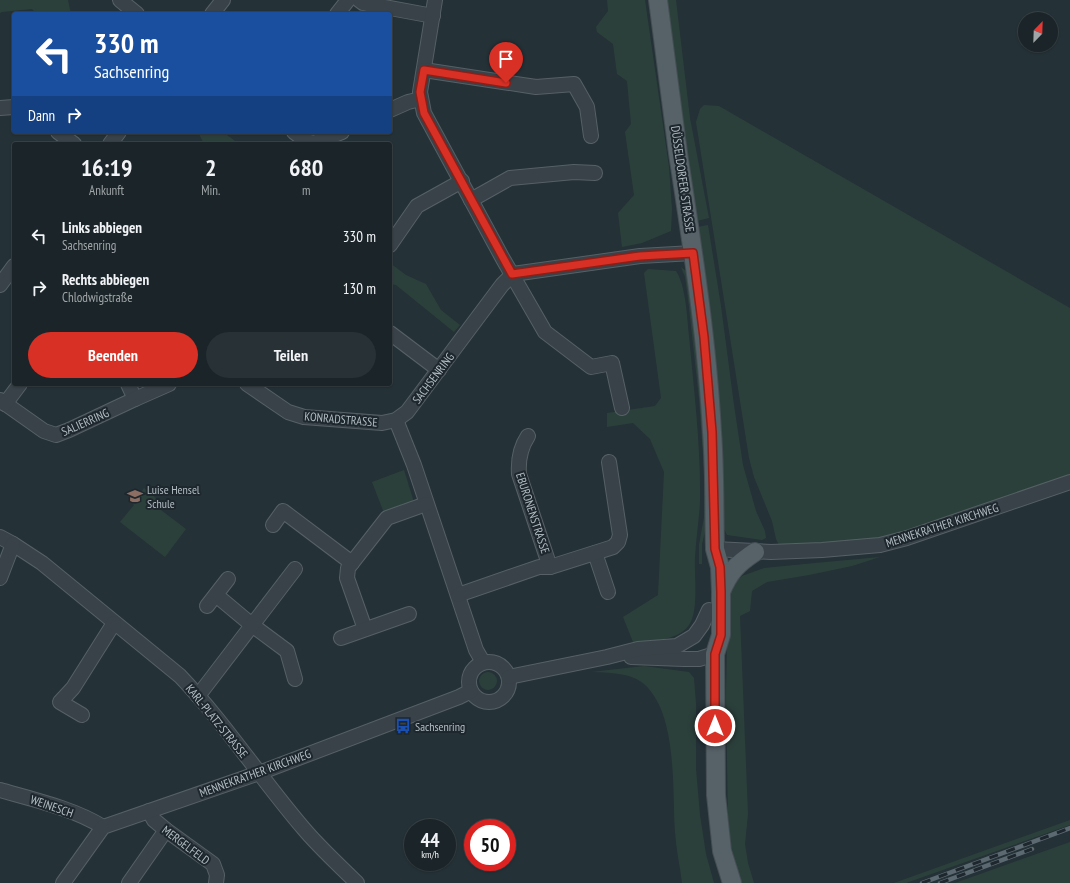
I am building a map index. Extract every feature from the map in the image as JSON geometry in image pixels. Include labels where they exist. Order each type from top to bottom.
[{"type":"main road","name":"DÜSSELDORFER STRASSE","points":[[658,0],[704,337],[712,432],[715,549],[720,567],[721,592],[721,635],[715,654]]},
{"type":"main road","name":"DÜSSELDORFER STRASSE","points":[[715,549],[710,566],[709,610],[710,635],[715,654],[716,795],[722,851],[732,883]]},
{"type":"main road","points":[[721,592],[726,579],[732,570],[741,561],[755,552]]},
{"type":"street","points":[[120,0],[135,12]]},
{"type":"street","points":[[214,12],[223,0]]},
{"type":"street","points":[[339,12],[348,0]]},
{"type":"street","points":[[359,0],[364,3],[433,16]]},
{"type":"street","points":[[435,0],[420,92],[424,113],[545,332],[591,367],[612,363],[622,408]]},
{"type":"street","points":[[424,70],[536,87],[574,84],[587,107],[591,136]]},
{"type":"street","points":[[392,109],[408,102],[421,99]]},
{"type":"street","points":[[0,108],[12,107]]},
{"type":"street","points":[[61,134],[71,142]]},
{"type":"street","points":[[297,134],[306,141],[310,142]]},
{"type":"street","points":[[317,142],[337,134]]},
{"type":"street","points":[[471,200],[510,178],[574,172],[594,172]]},
{"type":"street","points":[[392,242],[417,206],[462,181]]},
{"type":"street","points":[[512,274],[640,256],[693,253]]},
{"type":"street","points":[[0,285],[12,269]]},
{"type":"street","name":"SACHSENRING","points":[[396,420],[407,412],[502,285],[512,274]]},
{"type":"street","points":[[392,334],[439,370]]},
{"type":"street","name":"SALIERRING","points":[[18,386],[2,402],[44,432],[56,435],[165,386]]},
{"type":"street","points":[[129,386],[135,399]]},
{"type":"street","name":"KONRADSTRASSE","points":[[250,386],[288,412],[304,417],[382,423],[396,420]]},
{"type":"street","points":[[396,420],[414,464],[426,504],[476,650],[482,662]]},
{"type":"street","name":"EBURONENSTRASSE","points":[[528,436],[521,446],[518,463],[519,474],[550,567]]},
{"type":"street","name":"EBURONENSTRASSE","points":[[458,595],[539,567],[550,567],[613,547],[618,542],[620,535],[609,462]]},
{"type":"street","name":"MENNEKRATHER KIRCHWEG","points":[[715,549],[755,552],[814,550],[880,545],[914,536],[1070,482]]},
{"type":"street","points":[[365,629],[347,578],[348,568],[387,518],[426,504]]},
{"type":"street","points":[[273,525],[284,511],[352,564]]},
{"type":"street","name":"KARL-PLATZ-STRASSE","points":[[0,537],[42,563],[180,676],[198,696],[305,830],[357,883]]},
{"type":"street","points":[[0,578],[13,544]]},
{"type":"street","points":[[595,553],[608,592]]},
{"type":"street","points":[[198,696],[295,569]]},
{"type":"street","points":[[206,606],[228,579]]},
{"type":"street","points":[[216,595],[252,625],[286,650],[295,679]]},
{"type":"street","points":[[677,646],[694,636],[702,625],[709,610]]},
{"type":"street","points":[[341,638],[409,614]]},
{"type":"street","points":[[82,715],[60,702],[73,688],[114,623]]},
{"type":"street","points":[[509,677],[607,657],[638,649],[677,646],[698,648],[715,654]]},
{"type":"street","points":[[607,657],[684,660],[699,659],[715,654]]},
{"type":"street","points":[[482,662],[496,662],[506,670],[509,677],[508,690],[504,695],[495,701],[486,702],[479,700],[471,691],[468,683],[472,670],[476,665],[482,662]]},
{"type":"street","name":"MENNEKRATHER KIRCHWEG","points":[[103,827],[259,773],[459,697],[471,691]]},
{"type":"street","name":"WEINESCH","points":[[0,790],[50,804],[95,822],[103,827]]},
{"type":"street","name":"MERGELFELD","points":[[149,811],[154,820],[166,830],[213,864],[217,875],[216,883]]},
{"type":"street","points":[[63,883],[103,827]]},
{"type":"street","points":[[129,883],[166,830]]},
{"type":"green space","points":[[0,0],[68,0],[71,12],[35,12],[32,9],[0,13]]},
{"type":"green space","points":[[607,0],[645,0],[669,167],[672,209],[671,231],[642,243],[622,247],[618,213],[634,195],[625,132],[631,124],[627,81],[617,74],[613,44],[597,32],[596,27],[608,11]]},
{"type":"green space","points":[[665,0],[676,0],[690,118],[709,218],[697,221]]},
{"type":"green space","points":[[704,105],[719,106],[1070,308],[1070,477],[946,522],[864,542],[779,545],[772,521],[754,477],[749,458],[696,122],[700,109]]},
{"type":"green space","points":[[199,134],[226,134],[236,142],[203,142]]},
{"type":"green space","points":[[708,225],[743,465],[756,511],[765,531],[766,538],[762,540],[727,535],[723,527],[723,461],[719,408],[697,227]]},
{"type":"green space","points":[[392,264],[406,275],[426,284],[441,310],[460,325],[454,332],[396,285],[392,284]]},
{"type":"green space","points":[[681,267],[686,271],[689,277],[702,389],[708,519],[702,544],[702,564],[699,564],[699,545],[704,517],[704,470],[699,399],[685,277]]},
{"type":"green space","points":[[648,269],[676,271],[684,293],[697,419],[700,502],[695,557],[695,602],[692,619],[684,631],[678,635],[663,639],[633,642],[623,617],[658,595],[664,472],[650,439],[633,423],[607,427],[607,413],[655,406],[661,398],[644,273]]},
{"type":"green space","points":[[404,470],[413,499],[411,505],[384,513],[372,482]]},
{"type":"green space","points":[[144,488],[157,499],[153,504],[186,529],[165,557],[120,522],[134,505],[133,504]]},
{"type":"green space","points":[[880,557],[852,566],[767,582],[752,591],[750,611],[740,616],[748,814],[745,844],[748,863],[754,883],[741,883],[731,846],[728,817],[726,694],[728,592],[733,574],[740,578],[764,568]]},
{"type":"green space","points":[[644,666],[689,672],[694,678],[696,704],[696,769],[700,815],[706,854],[714,883],[682,883],[676,838],[673,775],[668,733],[663,714],[655,697],[644,684],[632,677],[612,673],[591,672]]},
{"type":"green space","points":[[488,672],[492,673],[496,677],[496,685],[492,689],[488,690],[484,689],[480,685],[479,681],[480,677],[484,673]]},
{"type":"green space","points":[[1070,820],[1070,825],[906,883],[894,883]]},
{"type":"green space","points":[[1070,842],[1070,883],[955,883]]},
{"type":"railway","points":[[922,883],[1070,828]]},
{"type":"railway","points":[[940,883],[1032,849]]},
{"type":"place","name":"Luise Hensel Schule","points":[[135,496]]},
{"type":"place","name":"Sachsenring","points":[[403,726]]},
{"type":"route","points":[[506,83],[424,70],[420,92],[424,113],[512,274],[640,256],[693,253],[704,337],[712,432],[715,549],[720,567],[721,635],[715,654],[715,726]]}]
